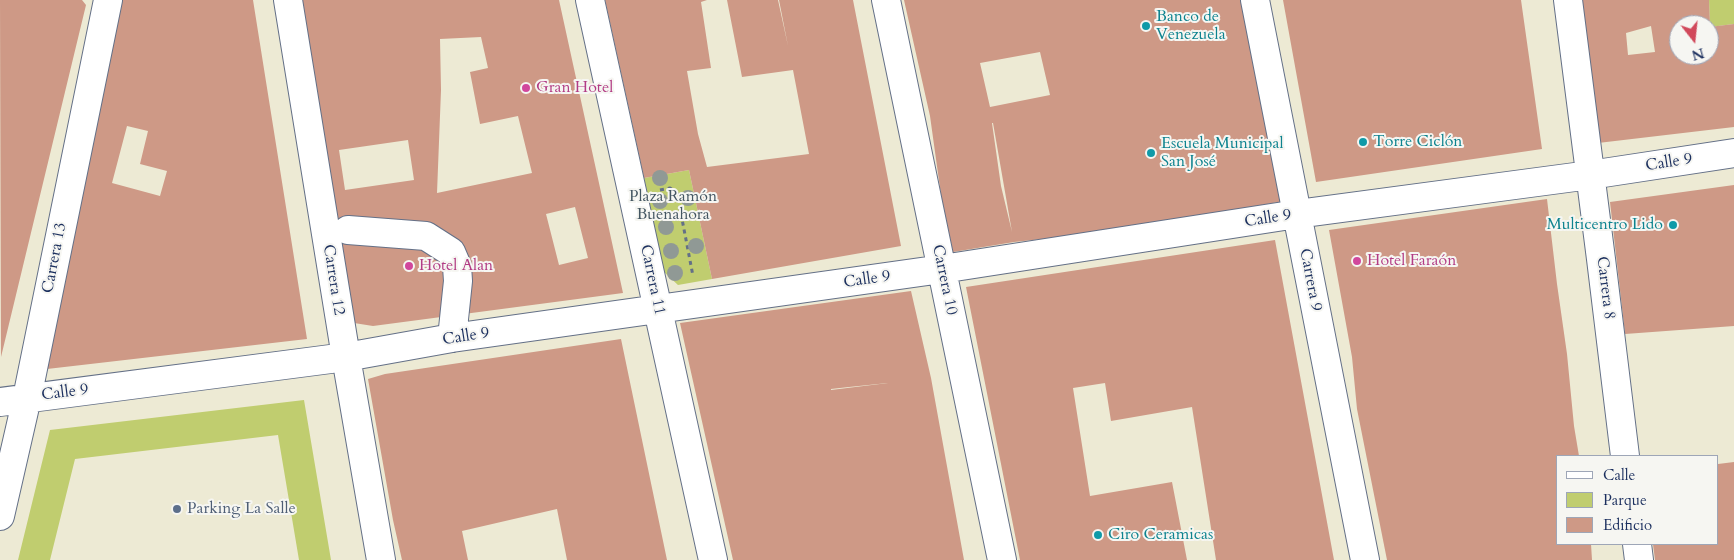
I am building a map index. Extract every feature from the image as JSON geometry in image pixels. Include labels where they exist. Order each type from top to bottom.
[{"type":"street","name":"Carrera 13","points":[[0,516],[27,398],[108,0]]},
{"type":"street","name":"Carrera 12","points":[[288,0],[381,560]]},
{"type":"street","name":"Carrera 11","points":[[590,0],[713,560]]},
{"type":"street","name":"Carrera 10","points":[[886,0],[1002,560]]},
{"type":"street","name":"Carrera 9","points":[[1255,0],[1365,560]]},
{"type":"street","name":"Carrera 8","points":[[1568,0],[1610,324],[1624,455]]},
{"type":"street","name":"Calle 9","points":[[0,402],[346,357],[452,338],[942,269],[1297,214],[1590,175],[1734,153]]},
{"type":"street","points":[[348,230],[426,236],[451,252],[457,266],[458,280],[452,338]]},
{"type":"street","points":[[1637,545],[1639,560]]},
{"type":"path","points":[[655,191],[670,188],[677,193],[694,282]]},
{"type":"green space","points":[[1709,0],[1734,0],[1734,24],[1719,26],[1719,15],[1710,15]]},
{"type":"green space","name":"Plaza Ramón Buenahora","points":[[689,170],[712,279],[678,285],[664,272],[644,178]]},
{"type":"green space","points":[[304,400],[331,560],[299,560],[278,435],[75,459],[50,560],[18,560],[50,430]]},
{"type":"building","points":[[0,0],[82,0],[86,5],[1,357]]},
{"type":"building","points":[[119,0],[253,0],[307,339],[47,369]],"holes":[[[127,126],[148,131],[140,164],[167,171],[160,196],[112,183]]]},
{"type":"building","points":[[299,0],[559,0],[623,293],[373,326],[354,323]],"holes":[[[481,37],[488,68],[470,72],[480,124],[518,116],[532,173],[437,193],[441,90],[440,39]],[[408,140],[414,180],[345,190],[339,150]],[[575,207],[588,258],[559,265],[546,214]]]},
{"type":"building","points":[[605,0],[707,0],[701,2],[711,68],[687,71],[698,134],[707,167],[809,154],[793,70],[742,77],[727,0],[778,0],[788,46],[779,0],[853,0],[901,246],[712,279],[689,170],[644,178]]},
{"type":"building","points":[[904,0],[1252,0],[1290,200],[1108,232],[1014,242],[953,252],[941,195],[930,116]],"holes":[[[1040,52],[1050,95],[990,107],[980,63]],[[993,123],[1012,232],[1001,186]]]},
{"type":"building","points":[[1283,0],[1521,0],[1542,149],[1316,182]]},
{"type":"building","points":[[1580,0],[1709,0],[1710,15],[1669,15],[1669,65],[1719,65],[1719,26],[1734,24],[1734,127],[1598,143]],"holes":[[[1651,26],[1655,52],[1628,55],[1626,33]]]},
{"type":"building","points":[[1734,185],[1734,326],[1625,334],[1610,202]]},
{"type":"building","points":[[1547,199],[1579,455],[1556,455],[1556,545],[1591,545],[1592,560],[1387,560],[1357,409],[1352,357],[1329,230]]},
{"type":"building","points":[[1275,240],[1334,560],[1216,560],[1192,407],[1111,421],[1105,383],[1073,388],[1090,496],[1172,482],[1187,560],[1020,560],[966,287]]},
{"type":"building","points":[[911,291],[931,378],[964,560],[733,560],[680,323]],"holes":[[[888,383],[831,390],[831,389]]]},
{"type":"building","points":[[621,339],[667,560],[567,560],[557,509],[462,531],[468,560],[402,560],[368,379],[385,374]]},
{"type":"building","points":[[1734,462],[1734,560],[1655,560],[1653,545],[1719,545],[1719,464]]},
{"type":"place","name":"Banco de Venezuela","points":[[1146,26]]},
{"type":"place","name":"Gran Hotel","points":[[526,88]]},
{"type":"place","name":"Torre Ciclón","points":[[1363,142]]},
{"type":"place","name":"Escuela Municipal San José","points":[[1151,153]]},
{"type":"place","name":"Multicentro Lido","points":[[1673,225]]},
{"type":"place","name":"Hotel Faraón","points":[[1357,261]]},
{"type":"place","name":"Hotel Alan","points":[[409,266]]},
{"type":"place","name":"Parking La Salle","points":[[177,509]]},
{"type":"place","name":"Ciro Ceramicas","points":[[1098,535]]}]
